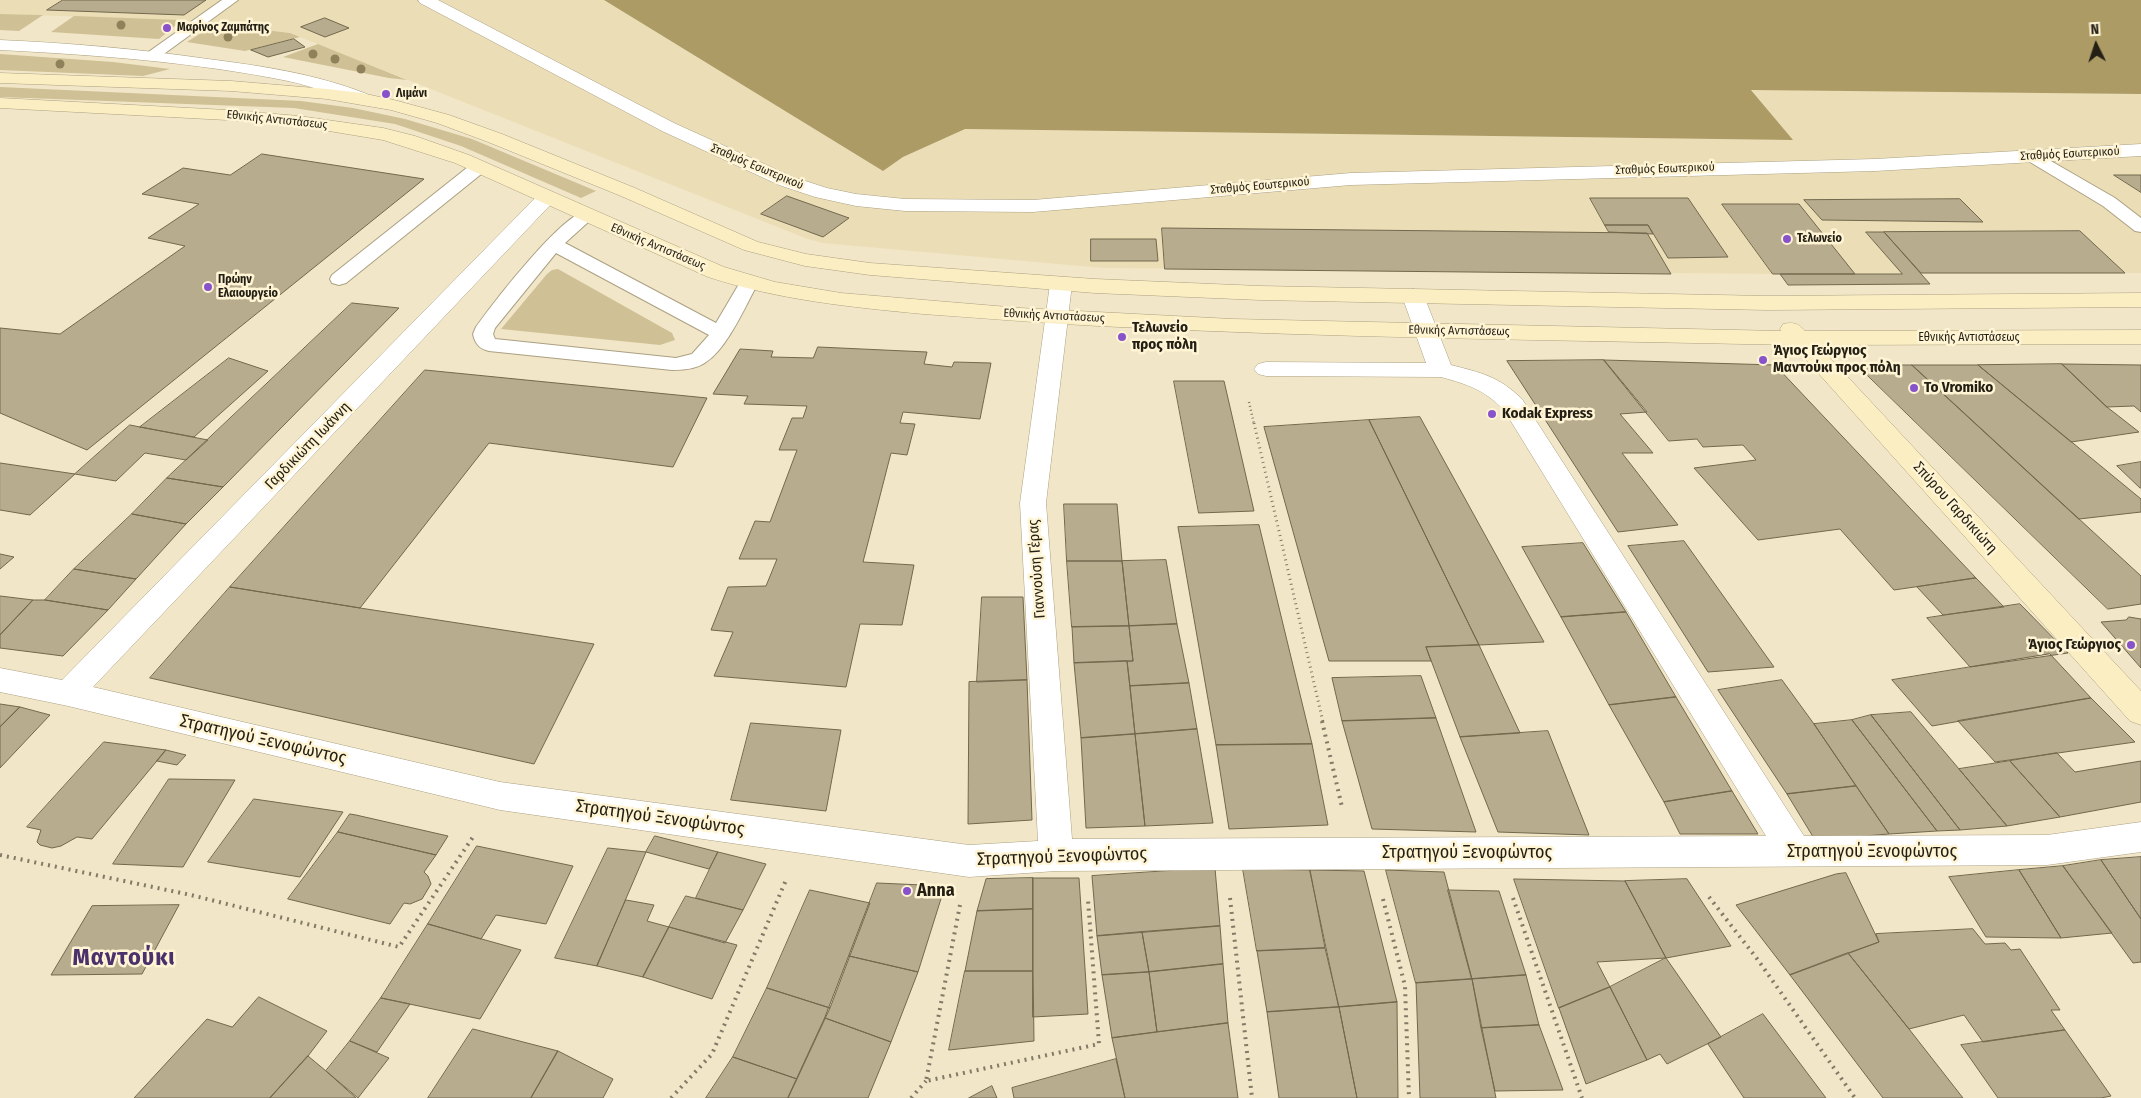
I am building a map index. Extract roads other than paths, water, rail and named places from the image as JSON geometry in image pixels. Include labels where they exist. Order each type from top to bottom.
[{"type":"main road","name":"Εθνικής Αντιστάσεως","points":[[0,78],[231,86],[361,98],[417,111],[466,127],[628,192],[751,246],[805,260],[910,273],[1061,284],[1181,290],[1412,296],[1768,303],[2141,300]]},
{"type":"main road","name":"Εθνικής Αντιστάσεως","points":[[0,103],[180,111],[329,125],[408,140],[479,167],[677,256],[749,283],[841,300],[1056,317],[1232,326],[1799,338],[2141,337]]},
{"type":"main road","points":[[587,215],[628,192]]},
{"type":"main road","name":"Σπύρου Γαρδικιώτη","points":[[1768,303],[2141,712]]},
{"type":"street","name":"Σταθμός Εσωτερικού","points":[[426,0],[668,127],[786,181],[830,195],[905,205],[1033,206],[1262,186],[1419,176],[1876,165],[2141,150]]},
{"type":"street","points":[[0,45],[152,56],[300,78],[335,87],[361,98]]},
{"type":"street","name":"Γαρδικιώτη Ιωάννη","points":[[68,694],[547,197]]},
{"type":"street","name":"Γιαννούση Γέρας","points":[[1061,284],[1033,503],[1070,855]]},
{"type":"street","points":[[1412,296],[1441,370]]},
{"type":"street","points":[[1266,369],[1441,370],[1476,379],[1498,390],[1513,405],[1795,852]]},
{"type":"street","name":"Στρατηγού Ξενοφώντος","points":[[0,680],[68,694],[500,796],[969,861],[1070,855],[1225,853],[1675,853],[2047,850],[2141,837]]},
{"type":"lane","points":[[152,56],[231,0]]},
{"type":"lane","points":[[2031,156],[2109,202],[2141,227]]},
{"type":"lane","points":[[340,279],[479,167]]},
{"type":"lane","points":[[587,215],[572,226],[555,245],[486,328],[483,334],[484,340],[489,345],[683,364],[703,356],[709,350],[749,283]]},
{"type":"lane","points":[[555,245],[719,332]]},
{"type":"place","name":"Μαρίνος Ζαμπάτης","points":[[167,28]]},
{"type":"place","name":"Λιμάνι","points":[[386,94]]},
{"type":"place","name":"Τελωνείο","points":[[1787,239]]},
{"type":"place","name":"Πρώην Ελαιουργείο","points":[[208,287]]},
{"type":"place","name":"Τελωνείο προς πόλη","points":[[1122,337]]},
{"type":"place","name":"Άγιος Γεώργιος Μαντούκι προς πόλη","points":[[1763,360]]},
{"type":"place","name":"To Vromiko","points":[[1914,388]]},
{"type":"place","name":"Kodak Express","points":[[1492,414]]},
{"type":"place","name":"Άγιος Γεώργιος","points":[[2131,645]]},
{"type":"place","name":"Anna","points":[[907,891]]},
{"type":"district","name":"Μαντούκι","points":[[124,958]]}]
